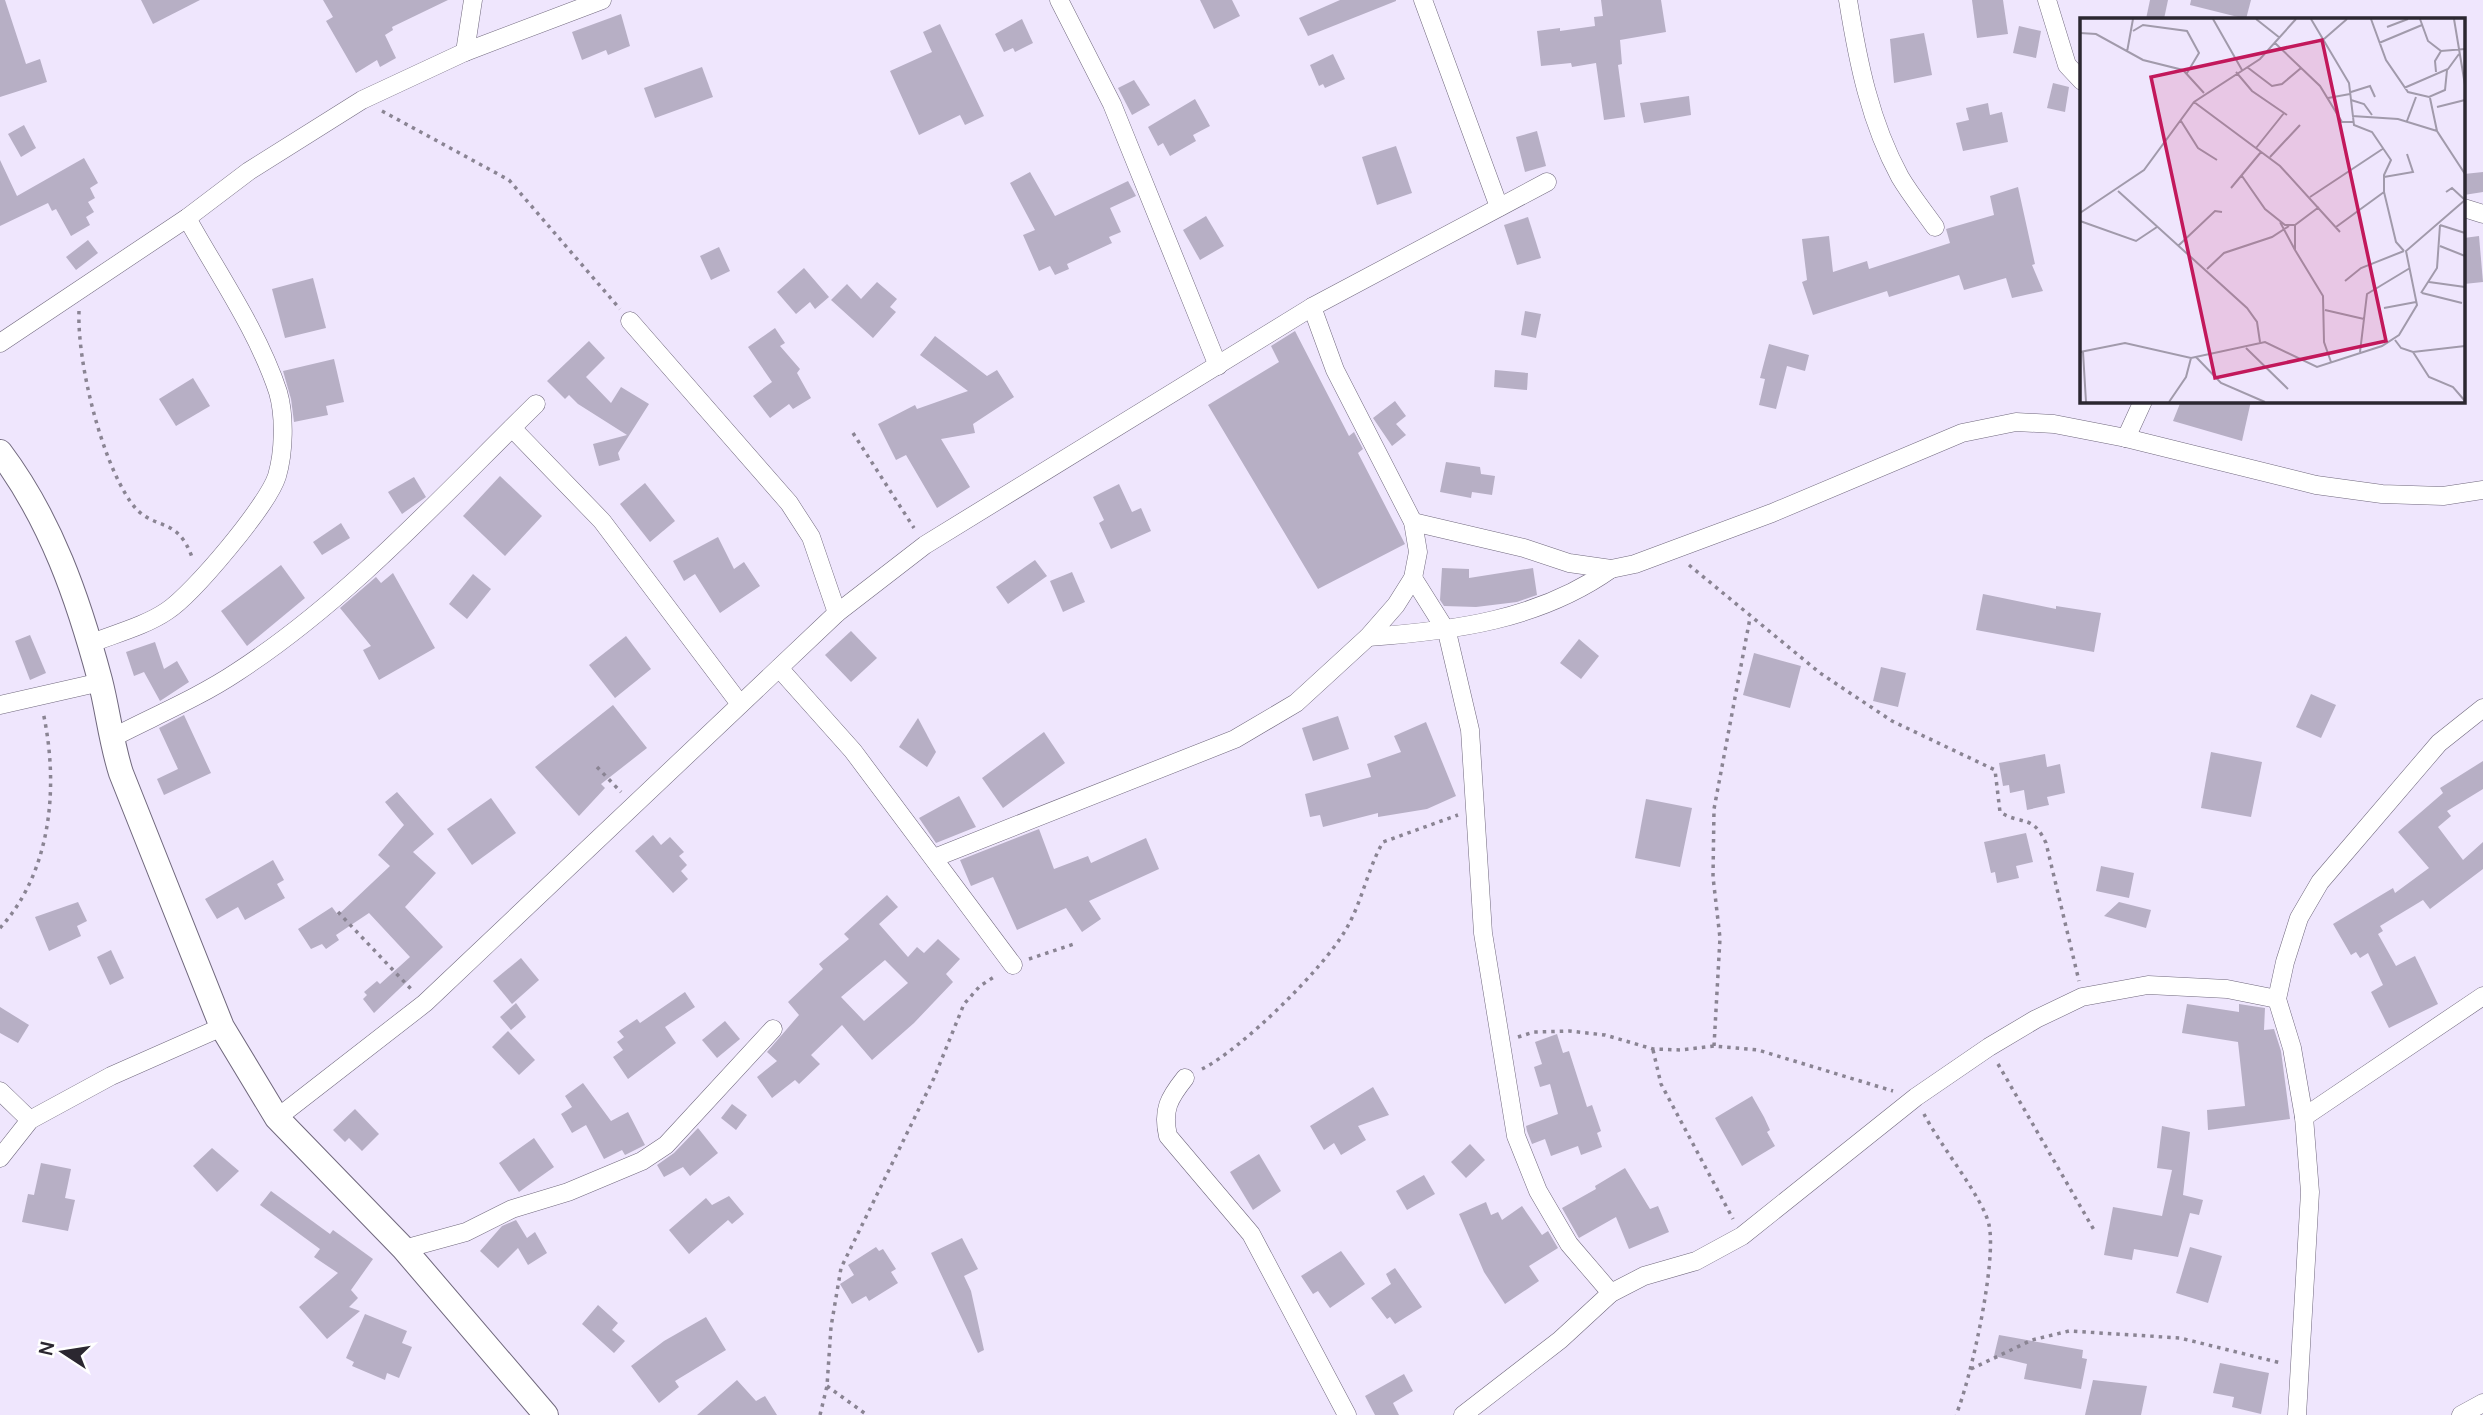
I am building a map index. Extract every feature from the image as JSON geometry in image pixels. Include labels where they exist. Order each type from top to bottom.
[{"type":"street","points":[[465,52],[473,0]]},
{"type":"street","points":[[0,343],[80,292],[187,218],[249,171],[362,100],[465,52],[602,0]]},
{"type":"street","points":[[1059,0],[1112,103],[1218,366]]},
{"type":"street","points":[[1423,0],[1499,207]]},
{"type":"street","points":[[1848,0],[1860,73],[1878,131],[1901,179],[1935,227]]},
{"type":"street","points":[[2047,0],[2067,65],[2080,79]]},
{"type":"street","points":[[277,1118],[425,1003],[837,613],[925,545],[1312,307],[1547,182]]},
{"type":"street","points":[[2466,209],[2483,214]]},
{"type":"street","points":[[89,644],[166,612],[200,582],[250,517],[276,477],[283,423],[278,393],[257,345],[187,218]]},
{"type":"street","points":[[934,858],[1235,738],[1296,703],[1368,637],[1396,604],[1413,578],[1418,552],[1413,522],[1335,370],[1312,307]]},
{"type":"street","points":[[630,321],[789,503],[811,537],[837,613]]},
{"type":"street","points":[[2126,438],[2143,402]]},
{"type":"street","points":[[110,739],[236,673],[283,640],[354,582],[536,404]]},
{"type":"street","points":[[1368,637],[1447,632],[1563,598],[1611,569],[1635,564],[1772,513],[1962,433],[2016,422],[2054,424],[2126,438],[2316,485],[2382,494],[2443,496],[2483,490]]},
{"type":"street","points":[[512,428],[603,521],[740,704]]},
{"type":"street","points":[[0,452],[47,526],[73,588],[101,682],[110,739],[222,1027],[277,1118],[404,1249],[545,1415]]},
{"type":"street","points":[[1413,522],[1524,548],[1569,563],[1611,569]]},
{"type":"street","points":[[1413,578],[1447,632],[1470,730],[1483,933],[1516,1136],[1538,1191],[1569,1244],[1611,1293]]},
{"type":"street","points":[[779,668],[853,751],[1013,965]]},
{"type":"street","points":[[0,705],[101,682]]},
{"type":"street","points":[[2297,1415],[2310,1192],[2304,1117],[2292,1048],[2277,999],[2299,918],[2320,881],[2439,743],[2483,708]]},
{"type":"street","points":[[1463,1415],[1560,1340],[1611,1293],[1644,1276],[1696,1261],[1742,1236],[1916,1097],[1989,1046],[2082,997],[2148,985],[2185,985],[2277,999]]},
{"type":"street","points":[[2304,1117],[2483,996]]},
{"type":"street","points":[[0,1158],[30,1120],[111,1076],[222,1027]]},
{"type":"street","points":[[404,1249],[466,1232],[512,1209],[568,1192],[642,1161],[666,1145],[774,1029]]},
{"type":"street","points":[[1185,1078],[1168,1100],[1164,1119],[1168,1136],[1251,1234],[1347,1415]]},
{"type":"street","points":[[0,1091],[30,1120]]},
{"type":"street","points":[[2461,1415],[2483,1403]]},
{"type":"path","points":[[362,100],[509,180],[630,321]]},
{"type":"path","points":[[80,292],[78,335],[84,375],[99,431],[130,502],[151,520],[177,530],[183,536],[200,582]]},
{"type":"path","points":[[853,433],[925,545]]},
{"type":"path","points":[[1671,549],[1820,673],[1892,721],[1995,770],[2000,812],[2008,817],[2030,821],[2039,827],[2046,843],[2082,997]]},
{"type":"path","points":[[1714,1046],[1720,938],[1713,877],[1714,809],[1750,617]]},
{"type":"path","points":[[0,928],[15,911],[32,878],[46,833],[51,798],[50,741],[40,697]]},
{"type":"path","points":[[597,767],[635,806]]},
{"type":"path","points":[[1185,1078],[1221,1060],[1323,962],[1346,930],[1360,901],[1372,862],[1383,842],[1477,808]]},
{"type":"path","points":[[338,912],[425,1003]]},
{"type":"path","points":[[820,1415],[827,1386],[833,1317],[841,1268],[934,1078],[964,1004],[981,986],[1013,965],[1074,944]]},
{"type":"path","points":[[1499,1042],[1534,1032],[1569,1031],[1605,1035],[1653,1049],[1681,1050],[1714,1046],[1758,1050],[1916,1097],[1936,1139],[1990,1225],[1987,1287],[1971,1369],[1956,1415]]},
{"type":"path","points":[[1989,1046],[2011,1090],[2094,1230]]},
{"type":"path","points":[[1653,1049],[1661,1084],[1742,1236]]},
{"type":"path","points":[[1971,1369],[2032,1340],[2069,1331],[2180,1338],[2242,1356],[2301,1367]]},
{"type":"path","points":[[827,1386],[867,1415]]},
{"type":"building","points":[[0,0],[5,0],[26,64],[40,59],[47,82],[0,97]]},
{"type":"building","points":[[141,0],[200,0],[153,24]]},
{"type":"building","points":[[323,0],[448,0],[392,27],[393,30],[385,35],[396,58],[380,67],[377,60],[356,73],[326,21],[333,17]]},
{"type":"building","points":[[1200,0],[1232,0],[1240,16],[1214,29]]},
{"type":"building","points":[[1340,0],[1396,1],[1308,36],[1299,18]]},
{"type":"building","points":[[1601,0],[1661,0],[1666,32],[1620,40],[1622,64],[1618,65],[1625,117],[1604,120],[1596,63],[1572,67],[1571,63],[1541,66],[1537,31],[1595,26],[1594,17],[1603,16]]},
{"type":"building","points":[[1972,0],[2003,0],[2008,34],[1977,38]]},
{"type":"building","points":[[2150,0],[2168,0],[2164,18],[2146,18]]},
{"type":"building","points":[[2191,0],[2251,0],[2246,18],[2190,5]]},
{"type":"building","points":[[621,14],[630,46],[608,55],[606,50],[582,60],[572,32]]},
{"type":"building","points":[[1022,19],[1033,43],[1015,52],[1013,48],[1004,52],[995,34]]},
{"type":"building","points":[[940,24],[984,116],[965,125],[960,115],[919,135],[890,71],[932,52],[923,32]]},
{"type":"building","points":[[2019,26],[2041,31],[2036,58],[2013,53]]},
{"type":"building","points":[[1924,33],[1932,75],[1894,83],[1890,39]]},
{"type":"building","points":[[1333,54],[1345,79],[1325,88],[1323,84],[1319,86],[1310,65]]},
{"type":"building","points":[[702,67],[713,97],[655,118],[644,88]]},
{"type":"building","points":[[1134,80],[1150,105],[1132,115],[1118,88]]},
{"type":"building","points":[[2053,83],[2069,87],[2065,112],[2047,108]]},
{"type":"building","points":[[1689,96],[1691,115],[1644,123],[1640,103]]},
{"type":"building","points":[[1195,99],[1210,126],[1193,135],[1196,141],[1170,156],[1163,143],[1158,146],[1148,127]]},
{"type":"building","points":[[1988,103],[1990,115],[2002,112],[2008,142],[1963,151],[1956,123],[1969,120],[1966,108]]},
{"type":"building","points":[[24,125],[36,148],[21,157],[8,134]]},
{"type":"building","points":[[1537,131],[1546,166],[1525,172],[1516,137]]},
{"type":"building","points":[[1396,146],[1412,193],[1377,205],[1362,157]]},
{"type":"building","points":[[84,158],[98,183],[90,188],[95,198],[88,202],[94,212],[86,217],[90,225],[71,236],[56,209],[52,211],[48,203],[0,226],[0,160],[17,196]]},
{"type":"building","points":[[1030,172],[1055,216],[1128,181],[1136,196],[1110,208],[1121,232],[1109,237],[1112,243],[1067,264],[1069,269],[1055,275],[1050,266],[1039,271],[1023,235],[1035,230],[1010,183]]},
{"type":"building","points":[[2483,172],[2483,192],[2466,195],[2466,174]]},
{"type":"building","points":[[2018,187],[2035,264],[2032,265],[2043,291],[2012,298],[2006,278],[1964,290],[1959,275],[1889,297],[1887,291],[1813,315],[1802,282],[1807,280],[1802,239],[1829,236],[1833,272],[1867,261],[1869,269],[1950,243],[1946,229],[1994,215],[1990,196]]},
{"type":"building","points":[[1206,216],[1224,246],[1200,260],[1183,230]]},
{"type":"building","points":[[1528,217],[1541,258],[1517,265],[1504,225]]},
{"type":"building","points":[[2479,236],[2483,282],[2466,284],[2466,238]]},
{"type":"building","points":[[88,240],[98,253],[76,270],[66,257]]},
{"type":"building","points":[[719,247],[730,271],[711,280],[700,256]]},
{"type":"building","points":[[804,268],[829,297],[815,309],[810,302],[796,314],[777,292]]},
{"type":"building","points":[[313,278],[326,328],[285,338],[272,289]]},
{"type":"building","points":[[877,282],[897,299],[890,307],[896,312],[873,338],[831,300],[847,284],[861,299]]},
{"type":"building","points":[[1525,311],[1541,314],[1536,338],[1521,335]]},
{"type":"building","points":[[775,328],[785,343],[780,346],[800,369],[797,373],[811,398],[793,409],[789,404],[770,418],[753,396],[772,382],[748,347]]},
{"type":"building","points":[[1295,331],[1349,436],[1354,432],[1363,449],[1358,453],[1405,544],[1318,589],[1208,405],[1279,362],[1271,346]]},
{"type":"building","points":[[935,336],[987,376],[997,370],[1014,397],[973,424],[975,433],[941,439],[970,487],[937,508],[906,455],[896,460],[878,424],[915,405],[917,409],[968,391],[920,355]]},
{"type":"building","points":[[589,341],[605,358],[586,377],[611,403],[621,387],[649,404],[618,453],[620,460],[599,466],[593,444],[627,435],[578,404],[569,395],[565,399],[547,381]]},
{"type":"building","points":[[1769,344],[1809,355],[1805,371],[1787,366],[1776,409],[1759,405],[1765,379],[1760,378]]},
{"type":"building","points":[[334,359],[344,402],[326,406],[328,415],[294,422],[283,371]]},
{"type":"building","points":[[1495,370],[1528,373],[1527,390],[1494,387]]},
{"type":"building","points":[[193,378],[210,406],[176,426],[159,399]]},
{"type":"building","points":[[1395,401],[1406,416],[1396,424],[1406,435],[1392,446],[1373,418]]},
{"type":"building","points":[[2181,402],[2251,402],[2242,441],[2173,421]]},
{"type":"building","points":[[1446,462],[1480,467],[1481,474],[1495,476],[1492,495],[1472,492],[1471,498],[1440,492]]},
{"type":"building","points":[[500,476],[542,516],[505,556],[463,516]]},
{"type":"building","points":[[414,477],[426,497],[402,514],[388,492]]},
{"type":"building","points":[[645,483],[675,521],[650,542],[620,504]]},
{"type":"building","points":[[1119,484],[1132,512],[1141,508],[1151,531],[1111,549],[1099,523],[1104,520],[1093,497]]},
{"type":"building","points":[[341,523],[350,538],[322,555],[313,542]]},
{"type":"building","points":[[718,537],[734,569],[744,562],[760,586],[720,613],[695,574],[684,581],[673,561]]},
{"type":"building","points":[[1035,560],[1047,576],[1008,604],[996,587]]},
{"type":"building","points":[[281,565],[305,598],[247,646],[221,611]]},
{"type":"building","points":[[1442,568],[1469,569],[1469,578],[1533,568],[1537,595],[1517,602],[1476,607],[1444,606],[1440,600]]},
{"type":"building","points":[[1072,572],[1085,602],[1063,612],[1050,581]]},
{"type":"building","points":[[393,573],[435,648],[379,680],[363,650],[371,646],[340,608],[376,577],[381,583]]},
{"type":"building","points":[[473,574],[491,589],[467,619],[449,604]]},
{"type":"building","points":[[1983,594],[2056,609],[2056,606],[2101,613],[2094,652],[1976,630]]},
{"type":"building","points":[[851,631],[877,658],[851,682],[825,655]]},
{"type":"building","points":[[30,635],[46,673],[30,680],[15,641]]},
{"type":"building","points":[[626,636],[651,669],[615,698],[589,665]]},
{"type":"building","points":[[1579,639],[1599,656],[1581,679],[1560,663]]},
{"type":"building","points":[[155,642],[164,669],[177,661],[189,682],[160,701],[144,672],[134,676],[126,652]]},
{"type":"building","points":[[1754,653],[1801,666],[1790,708],[1743,695]]},
{"type":"building","points":[[1881,667],[1906,673],[1898,707],[1873,701]]},
{"type":"building","points":[[2311,694],[2336,705],[2321,738],[2296,727]]},
{"type":"building","points":[[613,705],[647,748],[601,784],[605,788],[579,816],[535,767]]},
{"type":"building","points":[[184,715],[211,773],[164,795],[157,779],[178,769],[159,728]]},
{"type":"building","points":[[1338,716],[1349,749],[1313,761],[1302,728]]},
{"type":"building","points":[[918,718],[936,752],[927,767],[899,747]]},
{"type":"building","points":[[1426,722],[1456,796],[1427,809],[1378,817],[1378,813],[1323,827],[1320,815],[1310,817],[1305,794],[1371,777],[1367,764],[1401,752],[1394,736]]},
{"type":"building","points":[[1044,732],[1065,763],[1003,808],[982,778]]},
{"type":"building","points":[[2211,752],[2262,762],[2251,817],[2201,808]]},
{"type":"building","points":[[2045,754],[2047,767],[2060,764],[2065,793],[2047,797],[2049,805],[2027,810],[2024,790],[2010,793],[2009,785],[2003,786],[1999,763]]},
{"type":"building","points":[[2483,761],[2483,789],[2447,811],[2451,816],[2438,827],[2463,860],[2483,842],[2483,869],[2430,909],[2423,900],[2380,926],[2383,931],[2378,934],[2396,966],[2415,956],[2438,1004],[2389,1028],[2371,992],[2383,985],[2368,953],[2360,958],[2356,952],[2351,955],[2333,924],[2393,888],[2395,893],[2429,868],[2398,832],[2443,793],[2440,788]]},
{"type":"building","points":[[397,792],[434,834],[413,852],[436,873],[405,907],[443,947],[374,1013],[363,999],[367,995],[364,992],[377,981],[380,984],[410,957],[369,913],[336,935],[339,940],[326,949],[322,944],[311,949],[298,929],[332,907],[338,915],[390,866],[378,855],[404,825],[385,802]]},
{"type":"building","points":[[959,796],[976,827],[936,843],[919,818]]},
{"type":"building","points":[[491,798],[516,833],[472,865],[447,829]]},
{"type":"building","points":[[1646,799],[1692,808],[1680,867],[1635,858]]},
{"type":"building","points":[[1039,829],[1054,869],[1088,856],[1091,863],[1146,838],[1159,869],[1089,901],[1101,919],[1082,932],[1066,908],[1017,930],[993,877],[971,886],[960,860]]},
{"type":"building","points":[[2026,833],[2033,862],[2016,866],[2019,878],[1997,883],[1995,872],[1991,873],[1984,842]]},
{"type":"building","points":[[653,835],[661,845],[670,837],[684,852],[679,856],[687,865],[681,871],[688,879],[673,893],[635,851]]},
{"type":"building","points":[[273,860],[284,880],[277,884],[285,898],[245,920],[238,907],[217,919],[205,899]]},
{"type":"building","points":[[2101,866],[2134,873],[2129,898],[2096,891]]},
{"type":"building","points":[[887,895],[898,907],[879,924],[908,957],[917,947],[924,953],[938,939],[960,959],[946,974],[953,982],[914,1023],[872,1060],[842,1025],[811,1055],[820,1064],[799,1084],[795,1080],[772,1098],[757,1077],[777,1061],[767,1052],[799,1015],[788,1002],[823,969],[819,964],[849,939],[844,934]],"holes":[[[885,960],[908,983],[864,1021],[841,997]]]},
{"type":"building","points":[[78,902],[87,921],[77,926],[81,936],[49,951],[35,917]]},
{"type":"building","points":[[2119,902],[2151,910],[2146,928],[2104,916]]},
{"type":"building","points":[[111,950],[124,978],[110,985],[97,957]]},
{"type":"building","points":[[521,958],[539,980],[512,1004],[493,981]]},
{"type":"building","points":[[685,992],[695,1007],[665,1027],[676,1043],[628,1079],[613,1057],[623,1050],[617,1042],[624,1037],[619,1031],[637,1019],[640,1023]]},
{"type":"building","points":[[516,1003],[526,1017],[511,1030],[500,1017]]},
{"type":"building","points":[[2187,1004],[2239,1012],[2239,1004],[2265,1008],[2264,1030],[2274,1029],[2281,1051],[2290,1119],[2208,1130],[2207,1110],[2245,1106],[2238,1042],[2182,1033]]},
{"type":"building","points":[[0,1007],[29,1025],[18,1043],[0,1033]]},
{"type":"building","points":[[725,1021],[740,1039],[717,1058],[702,1040]]},
{"type":"building","points":[[508,1031],[535,1060],[519,1075],[492,1047]]},
{"type":"building","points":[[1557,1034],[1563,1053],[1569,1051],[1587,1107],[1592,1105],[1601,1131],[1597,1133],[1602,1147],[1581,1155],[1578,1146],[1551,1156],[1545,1139],[1532,1144],[1526,1126],[1558,1114],[1550,1084],[1540,1087],[1534,1067],[1542,1064],[1535,1042]]},
{"type":"building","points":[[583,1083],[611,1121],[628,1112],[645,1145],[625,1155],[622,1150],[604,1159],[586,1125],[572,1133],[561,1114],[572,1107],[565,1096]]},
{"type":"building","points":[[1373,1087],[1389,1115],[1358,1126],[1366,1140],[1341,1155],[1334,1143],[1324,1150],[1310,1126]]},
{"type":"building","points":[[1752,1096],[1770,1130],[1767,1132],[1775,1146],[1742,1166],[1715,1118]]},
{"type":"building","points":[[732,1104],[747,1115],[736,1130],[721,1118]]},
{"type":"building","points":[[355,1109],[379,1134],[362,1151],[349,1138],[345,1142],[333,1130]]},
{"type":"building","points":[[2162,1126],[2190,1132],[2183,1195],[2203,1200],[2199,1215],[2190,1213],[2178,1257],[2134,1249],[2132,1260],[2104,1255],[2113,1207],[2162,1216],[2172,1170],[2157,1168]]},
{"type":"building","points":[[698,1128],[718,1153],[690,1176],[683,1167],[664,1177],[657,1165],[674,1153]]},
{"type":"building","points":[[534,1138],[554,1167],[519,1192],[499,1163]]},
{"type":"building","points":[[1470,1144],[1485,1160],[1466,1178],[1451,1162]]},
{"type":"building","points":[[212,1148],[239,1171],[217,1192],[193,1166]]},
{"type":"building","points":[[1259,1154],[1281,1191],[1253,1210],[1230,1172]]},
{"type":"building","points":[[41,1163],[71,1169],[65,1198],[75,1200],[68,1231],[22,1222],[28,1194],[34,1195]]},
{"type":"building","points":[[1625,1168],[1650,1209],[1658,1206],[1669,1232],[1629,1249],[1616,1217],[1579,1238],[1562,1208],[1596,1189],[1595,1186]]},
{"type":"building","points":[[1424,1175],[1435,1194],[1407,1210],[1396,1191]]},
{"type":"building","points":[[271,1191],[330,1234],[333,1230],[373,1259],[351,1290],[358,1298],[349,1307],[360,1311],[327,1339],[299,1307],[338,1273],[314,1257],[320,1249],[260,1205]]},
{"type":"building","points":[[729,1196],[744,1214],[732,1224],[728,1220],[689,1254],[669,1230],[706,1198],[712,1205]]},
{"type":"building","points":[[1486,1202],[1491,1215],[1498,1212],[1502,1220],[1522,1206],[1542,1235],[1548,1231],[1558,1248],[1529,1266],[1539,1281],[1505,1304],[1484,1272],[1459,1214]]},
{"type":"building","points":[[516,1220],[527,1238],[535,1232],[547,1253],[528,1265],[518,1248],[498,1268],[480,1251],[502,1226]]},
{"type":"building","points":[[962,1238],[978,1269],[964,1276],[971,1291],[984,1350],[978,1353],[931,1253]]},
{"type":"building","points":[[876,1247],[879,1251],[883,1249],[896,1269],[891,1272],[898,1283],[869,1301],[866,1296],[852,1304],[840,1284],[854,1275],[848,1265]]},
{"type":"building","points":[[2190,1247],[2222,1256],[2208,1303],[2176,1293]]},
{"type":"building","points":[[1341,1251],[1365,1284],[1330,1308],[1318,1291],[1313,1294],[1301,1276]]},
{"type":"building","points":[[1395,1268],[1422,1307],[1395,1324],[1390,1317],[1387,1319],[1371,1298],[1391,1284],[1386,1274]]},
{"type":"building","points":[[598,1305],[618,1323],[612,1330],[625,1341],[614,1353],[582,1324]]},
{"type":"building","points":[[365,1314],[407,1331],[402,1343],[412,1347],[399,1378],[387,1373],[385,1380],[352,1366],[354,1362],[346,1358]]},
{"type":"building","points":[[706,1317],[726,1350],[675,1381],[679,1387],[659,1403],[631,1366],[664,1341]]},
{"type":"building","points":[[1999,1335],[2083,1350],[2082,1358],[2087,1359],[2081,1389],[2024,1379],[2027,1364],[1994,1356]]},
{"type":"building","points":[[2220,1363],[2269,1373],[2261,1414],[2232,1407],[2234,1397],[2213,1393]]},
{"type":"building","points":[[1404,1374],[1413,1391],[1393,1403],[1399,1415],[1375,1415],[1365,1396]]},
{"type":"building","points":[[737,1380],[756,1401],[765,1396],[777,1415],[697,1415]]},
{"type":"building","points":[[2093,1380],[2147,1386],[2141,1415],[2085,1415]]}]
